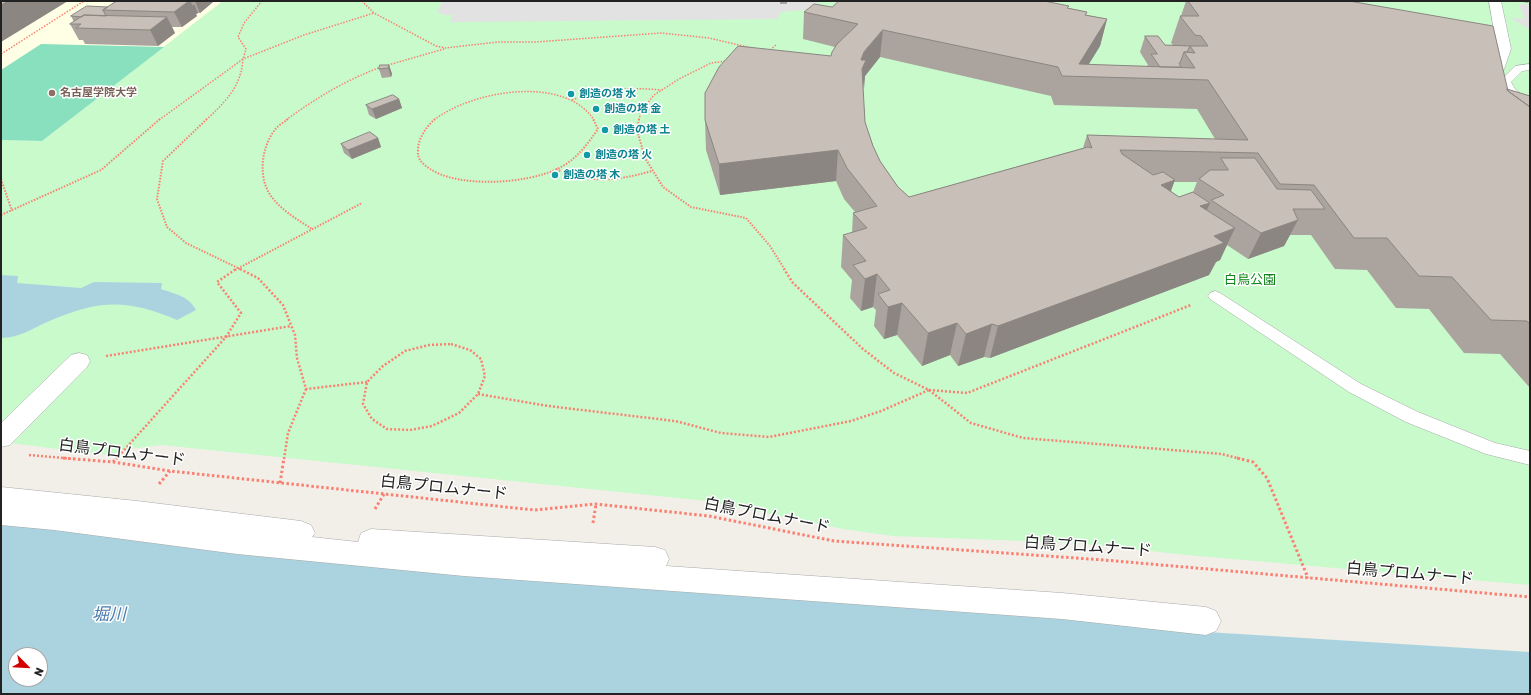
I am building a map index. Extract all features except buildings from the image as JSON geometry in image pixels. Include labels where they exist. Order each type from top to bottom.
[{"type":"street","points":[[1495,1],[1504,49],[1489,90],[1530,122]]},
{"type":"street","points":[[6,432],[79,360]]},
{"type":"street","points":[[1,498],[137,512],[357,540],[655,559]]},
{"type":"street","points":[[1,514],[54,519],[237,542],[464,564],[1062,606],[1206,621]]},
{"type":"lane","points":[[1505,81],[1519,68],[1530,67]]},
{"type":"lane","points":[[1505,81],[1524,79]]},
{"type":"lane","points":[[1505,81],[1510,92],[1530,108]]},
{"type":"lane","points":[[1215,296],[1356,388],[1412,417],[1492,449],[1530,458]]},
{"type":"path","points":[[1,54],[84,1]]},
{"type":"path","points":[[262,1],[244,23],[238,37],[246,49],[243,59],[242,72],[237,85],[224,103],[164,161],[157,199],[168,226],[186,243],[258,278],[283,304],[295,336],[297,358],[306,389],[288,433],[280,483]]},
{"type":"path","points":[[362,1],[374,13],[436,46],[445,48]]},
{"type":"path","points":[[1,215],[100,170],[159,120],[243,59],[304,35],[374,13]]},
{"type":"path","points":[[312,230],[284,210],[268,189],[263,168],[266,145],[275,129],[302,108],[353,79],[374,70],[445,48],[498,42],[535,42],[661,33],[677,33],[705,37],[768,52]]},
{"type":"path","points":[[762,54],[768,52],[777,44]]},
{"type":"path","points":[[731,61],[711,63],[679,79],[654,95],[641,111],[637,130],[644,158],[664,187],[691,207],[746,218],[770,246],[793,283],[825,314],[894,373],[929,390],[970,423],[1023,438],[1222,454],[1254,462],[1267,478],[1308,578]]},
{"type":"path","points":[[572,100],[590,93],[609,89],[637,88],[662,90]]},
{"type":"path","points":[[536,92],[572,100],[584,108],[594,119],[598,129],[580,153],[556,169],[515,179],[490,182],[452,179],[432,171],[420,162],[417,146],[425,129],[443,112],[471,100],[494,94],[536,92]]},
{"type":"path","points":[[556,169],[578,178],[606,179],[631,177],[652,171]]},
{"type":"path","points":[[1,180],[12,211]]},
{"type":"path","points":[[113,462],[226,337],[240,313],[217,282],[238,268],[362,203]]},
{"type":"path","points":[[478,394],[548,406],[675,421],[721,432],[769,437],[851,421],[881,411],[929,390],[967,393],[1215,296]]},
{"type":"path","points":[[79,360],[291,326]]},
{"type":"path","points":[[451,344],[470,350],[481,359],[485,376],[478,394],[459,413],[432,426],[410,430],[387,429],[372,419],[363,404],[367,382],[383,366],[405,351],[429,345],[451,344]]},
{"type":"path","points":[[306,389],[367,382]]},
{"type":"path","name":"白鳥プロムナード","points":[[24,454],[113,462],[170,471],[534,510],[596,504],[709,516],[834,541],[1104,560],[1530,597]]},
{"type":"shaded area","name":"名古屋学院大学","points":[[1,1],[223,1],[42,141],[1,140]]},
{"type":"shaded area","points":[[443,1],[818,1],[817,9],[780,12],[778,19],[450,22],[453,15],[445,15],[437,12]]},
{"type":"shaded area","points":[[1519,4],[1530,5],[1530,30],[1511,18],[1524,19]]},
{"type":"green space","name":"白鳥公園","points":[[223,1],[1530,1],[1530,585],[1186,555],[1077,543],[893,536],[843,529],[707,501],[161,445],[122,450],[116,456],[1,442],[1,140],[42,141]]},
{"type":"green space","points":[[41,44],[164,47],[42,141],[1,140],[1,70]]},
{"type":"water","points":[[1,275],[18,276],[17,283],[81,288],[94,282],[162,283],[161,289],[186,299],[196,310],[177,320],[159,313],[127,305],[112,304],[97,306],[81,309],[19,335],[1,338]]},
{"type":"water","name":"堀川","points":[[1,525],[1207,632],[1530,652],[1530,694],[1,694]]},
{"type":"place","name":"名古屋学院大学","points":[[52,93]]},
{"type":"place","name":"創造の塔 水","points":[[571,94]]},
{"type":"place","name":"創造の塔 金","points":[[596,109]]},
{"type":"place","name":"創造の塔 土","points":[[605,130]]},
{"type":"place","name":"創造の塔 火","points":[[587,155]]},
{"type":"place","name":"創造の塔 木","points":[[555,175]]}]
